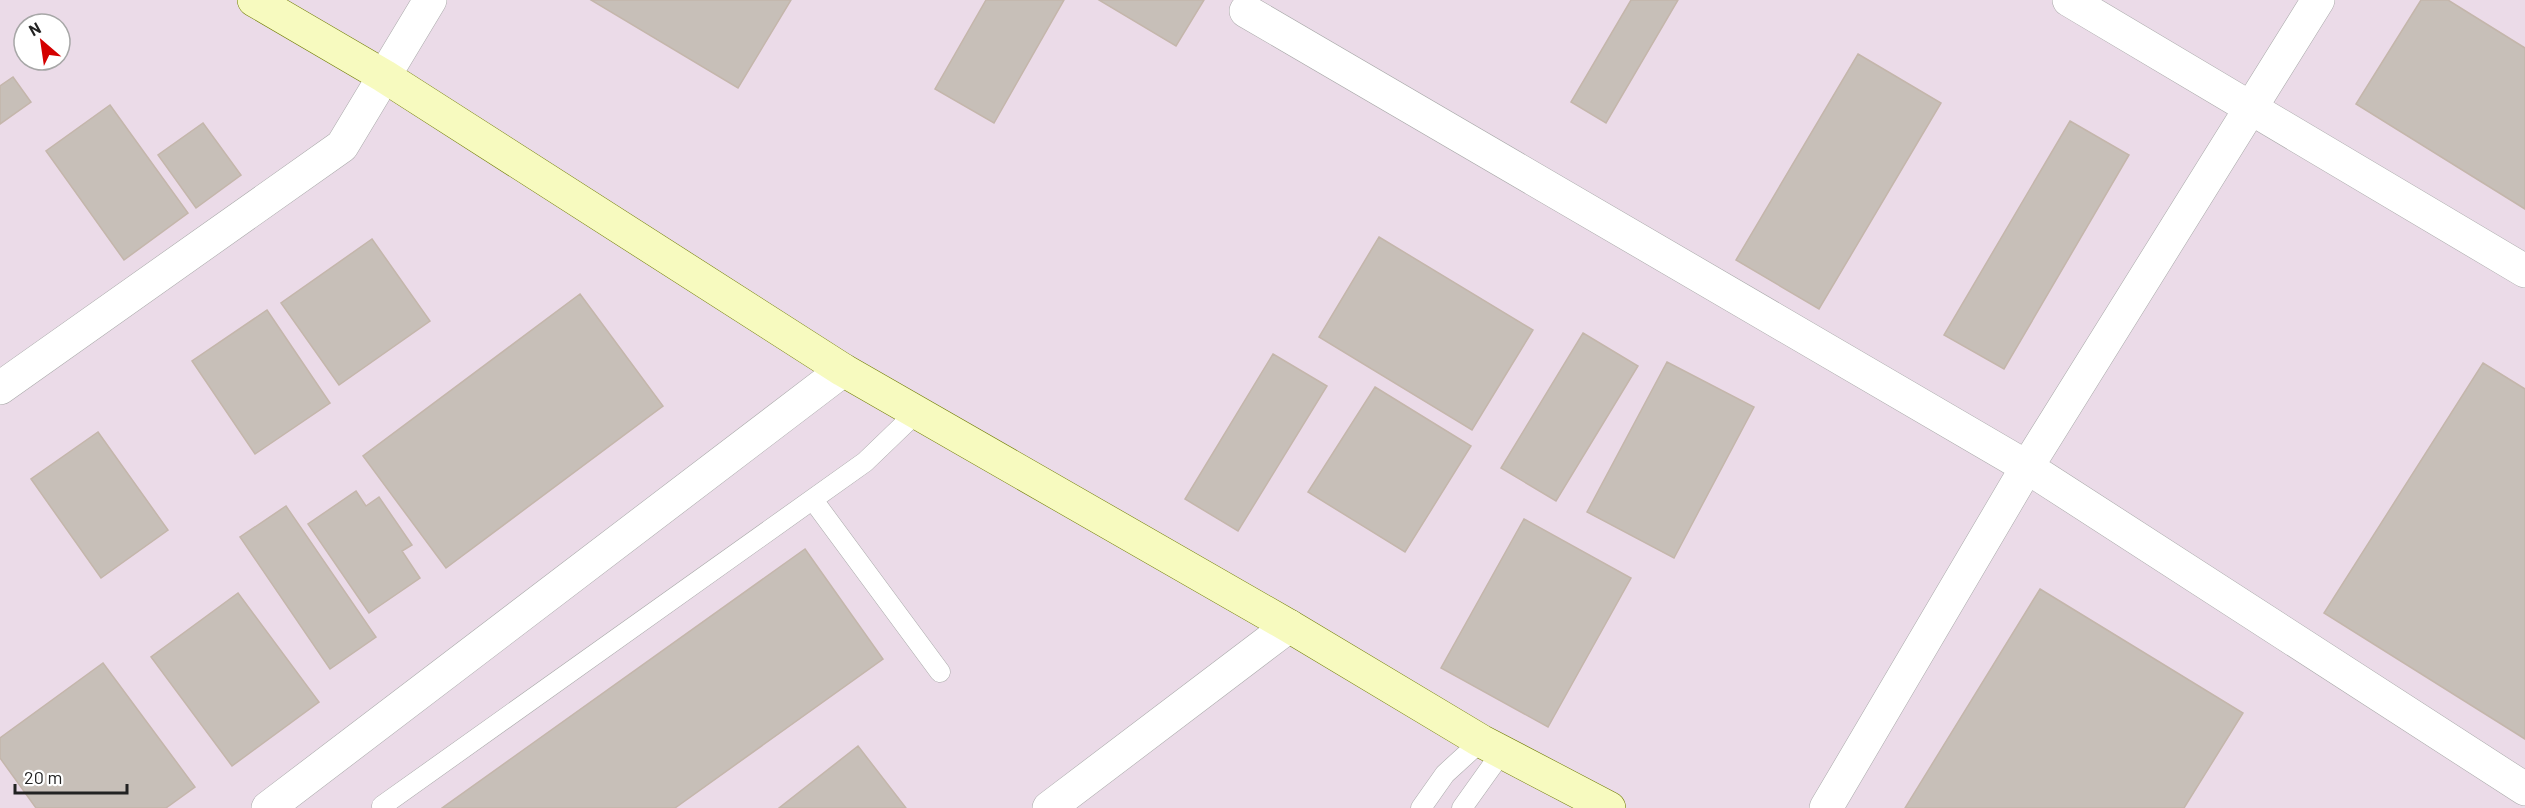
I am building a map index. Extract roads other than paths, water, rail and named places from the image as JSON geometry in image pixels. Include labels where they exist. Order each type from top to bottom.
[{"type":"street","points":[[254,0],[384,76],[843,370],[1289,626],[1491,746],[1609,808]]},
{"type":"street","points":[[0,388],[342,146],[430,0]]},
{"type":"street","points":[[2068,0],[2525,271]]},
{"type":"street","points":[[1826,808],[2027,467],[2318,0]]},
{"type":"street","points":[[1246,11],[2027,467],[2525,789]]},
{"type":"street","points":[[268,808],[843,370]]},
{"type":"street","points":[[1049,808],[1289,626]]},
{"type":"lane","points":[[382,806],[865,462],[917,412]]},
{"type":"lane","points":[[813,500],[940,672]]},
{"type":"lane","points":[[1421,808],[1445,774],[1491,746]]},
{"type":"lane","points":[[1462,808],[1491,746]]}]
